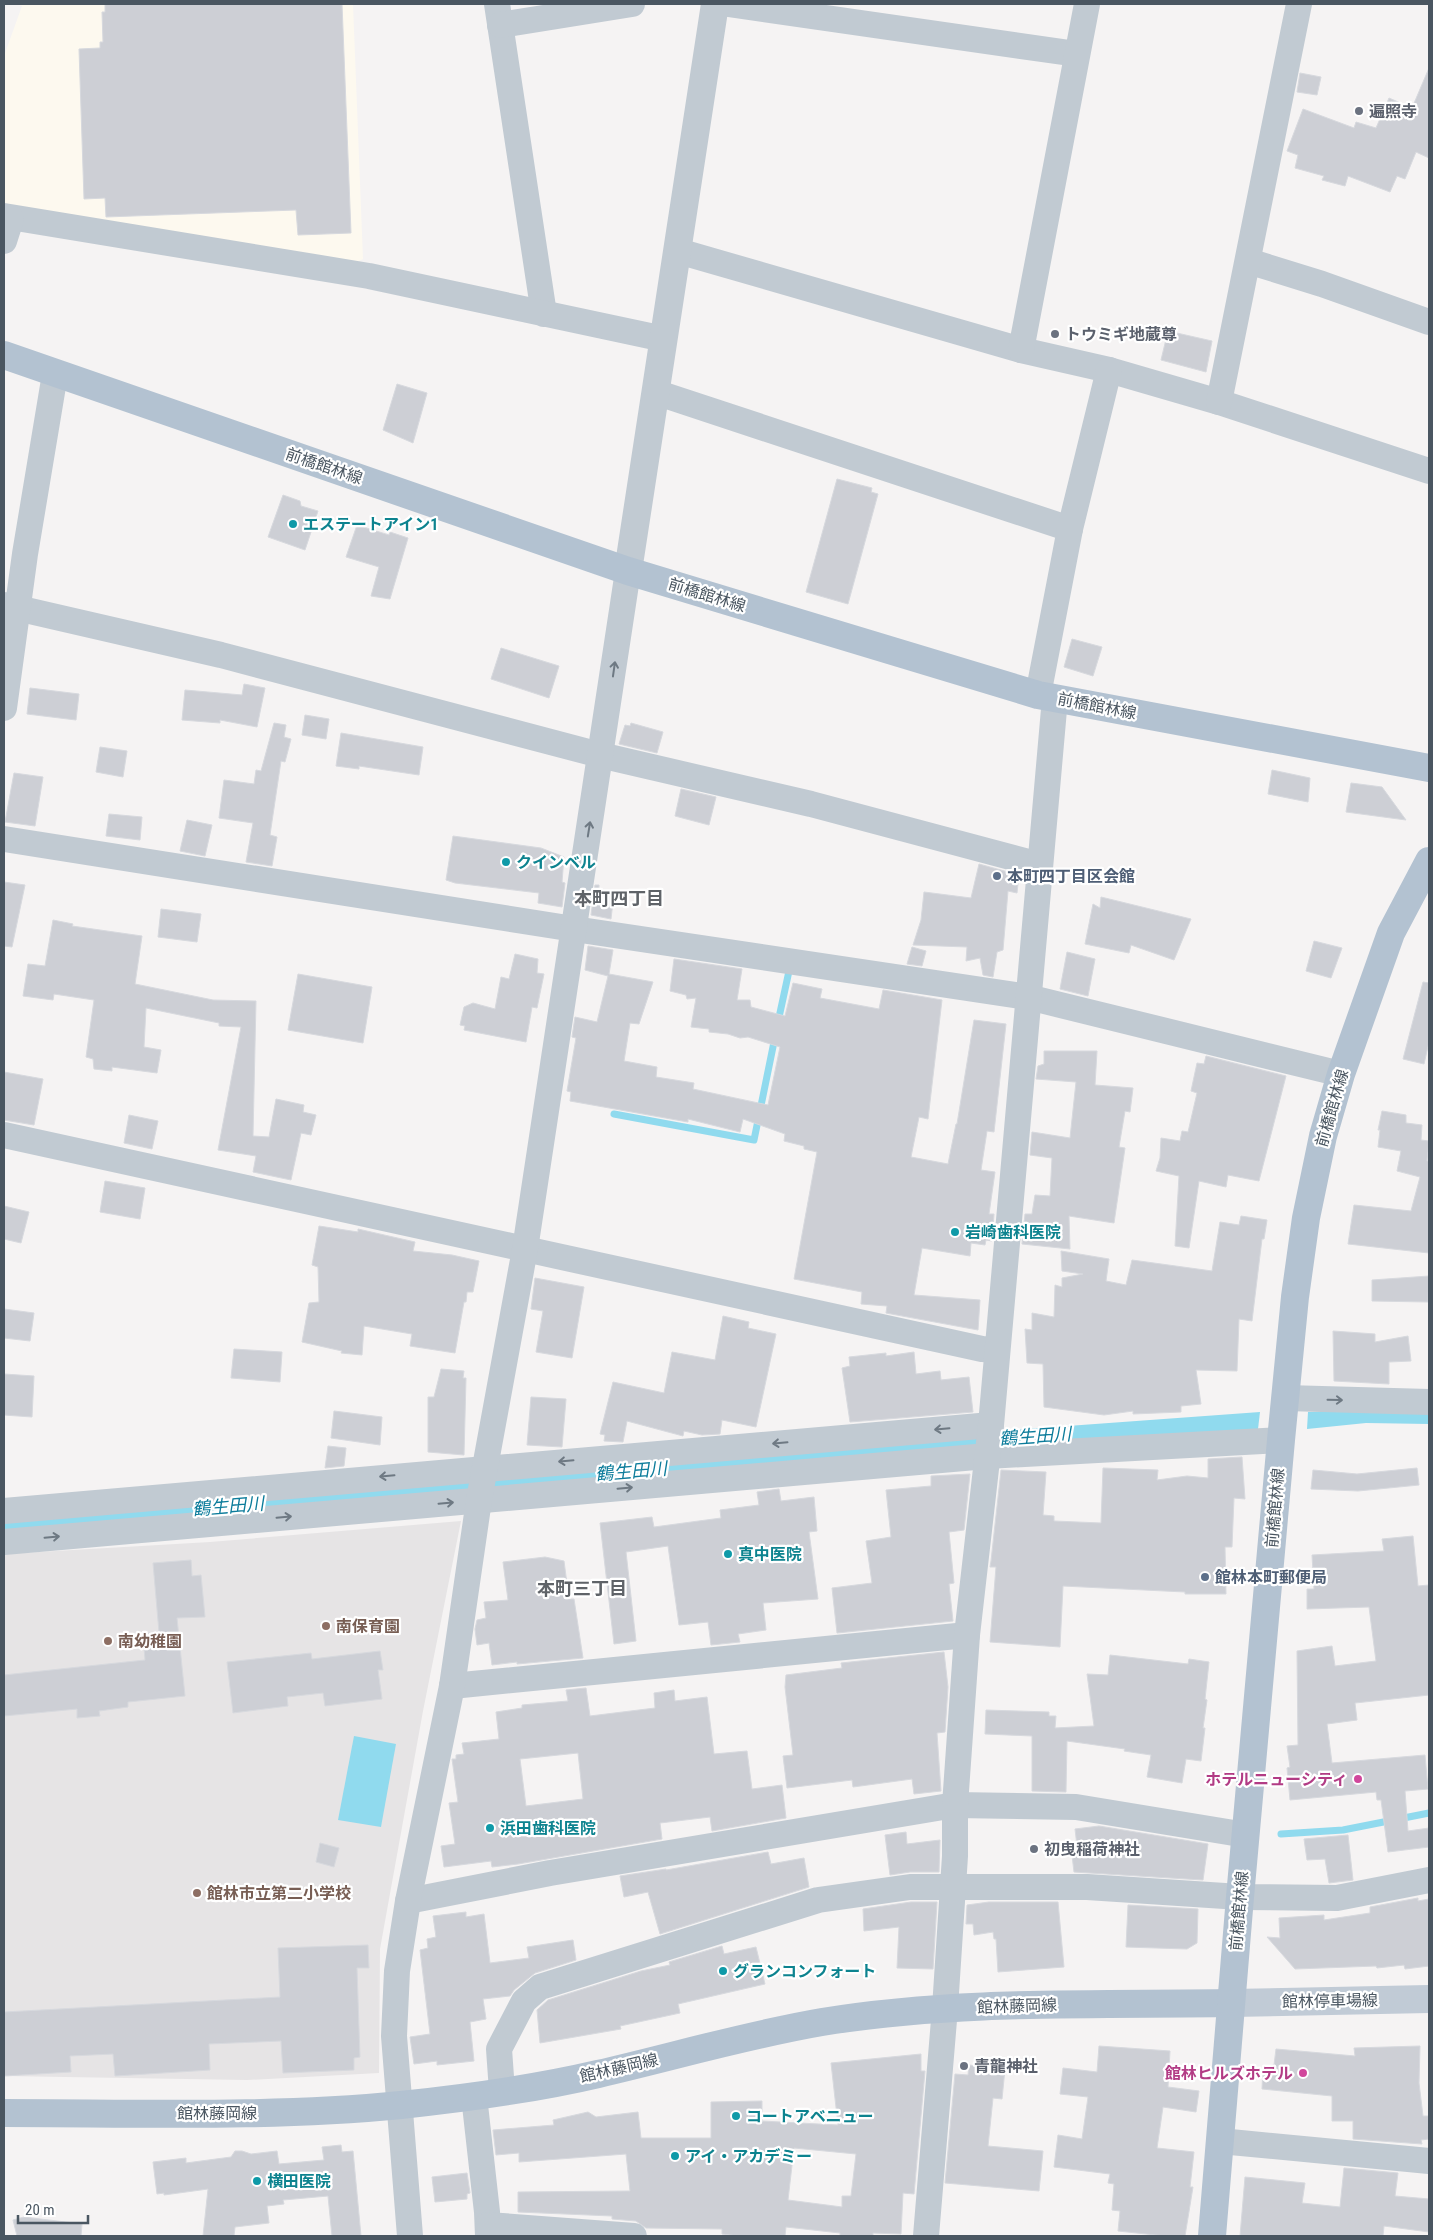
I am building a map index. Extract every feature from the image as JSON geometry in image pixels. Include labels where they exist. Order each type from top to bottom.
[{"type":"main road","name":"前橋館林線","points":[[4,355],[628,571],[1047,696],[1429,768]]},
{"type":"main road","name":"前橋館林線","points":[[1212,2236],[1240,1897],[1294,1297],[1306,1218],[1323,1136],[1341,1074],[1391,932],[1429,861]]},
{"type":"main road","name":"館林停車場線","points":[[1231,2003],[1429,1999]]},
{"type":"main road","name":"館林藤岡線","points":[[4,2113],[244,2113],[320,2111],[401,2105],[474,2096],[595,2075],[771,2031],[833,2020],[945,2008],[1231,2003]]},
{"type":"street","points":[[544,314],[499,14],[632,4]]},
{"type":"street","points":[[410,2236],[394,2036],[397,1971],[408,1901],[452,1686],[482,1484],[525,1248],[715,4]]},
{"type":"street","points":[[728,4],[1077,54]]},
{"type":"street","points":[[1022,350],[1086,4]]},
{"type":"street","points":[[1219,402],[1299,4]]},
{"type":"street","points":[[6,225],[369,276],[664,339]]},
{"type":"street","points":[[678,251],[1022,350],[1109,370],[1219,402],[1429,471]]},
{"type":"street","points":[[1248,261],[1322,284],[1429,322]]},
{"type":"street","points":[[926,2236],[945,2008],[953,1886],[955,1805],[967,1635],[989,1441],[1040,865],[1047,696],[1070,528],[1109,370]]},
{"type":"street","points":[[4,708],[11,607],[55,374]]},
{"type":"street","points":[[655,392],[1070,528]]},
{"type":"street","points":[[11,607],[221,655],[600,755],[811,804],[1040,865]]},
{"type":"street","points":[[4,839],[574,929],[1028,997],[1341,1074]]},
{"type":"street","points":[[4,1135],[982,1349],[997,1350]]},
{"type":"street","points":[[1286,1398],[1429,1402]]},
{"type":"street","points":[[4,1511],[482,1484],[989,1441],[1281,1440]]},
{"type":"street","points":[[4,1542],[482,1484]]},
{"type":"street","points":[[452,1686],[967,1635]]},
{"type":"street","points":[[408,1901],[550,1873],[955,1805],[1076,1807],[1246,1835]]},
{"type":"street","points":[[502,2091],[499,2049],[524,2001],[540,1987],[818,1900],[910,1888],[953,1886],[1087,1887],[1240,1897],[1337,1898],[1429,1880]]},
{"type":"street","points":[[474,2096],[488,2231],[634,2236]]},
{"type":"street","points":[[1220,2141],[1429,2161]]},
{"type":"shaded area","points":[[16,4],[353,4],[363,259],[353,264],[13,207],[4,203],[4,56],[22,6]]},
{"type":"shaded area","name":"館林市立第二小学校","points":[[461,1521],[423,1711],[380,1949],[379,2073],[247,2080],[4,2076],[4,1554],[210,1542]]},
{"type":"water","points":[[1429,1410],[1429,1424],[1366,1423],[1307,1429],[1308,1412]]},
{"type":"water","name":"鶴生田川","points":[[1260,1412],[1258,1429],[4,1533],[4,1517],[972,1433]]},
{"type":"water","points":[[354,1736],[396,1744],[381,1827],[338,1820]]},
{"type":"building","points":[[105,4],[342,4],[351,233],[298,235],[296,210],[106,217],[105,198],[84,199],[79,49],[100,48],[100,42],[103,42],[102,12],[105,12]]},
{"type":"building","points":[[1429,68],[1429,158],[1416,152],[1405,179],[1397,176],[1390,192],[1348,176],[1345,186],[1322,180],[1324,176],[1295,168],[1298,155],[1287,151],[1303,109],[1354,128],[1356,122],[1376,128],[1389,98],[1412,108]]},
{"type":"building","points":[[1300,73],[1321,77],[1317,95],[1297,92]]},
{"type":"building","points":[[1168,331],[1212,341],[1206,372],[1161,360]]},
{"type":"building","points":[[397,384],[427,393],[413,443],[383,430]]},
{"type":"building","points":[[837,479],[872,488],[871,492],[878,494],[848,604],[806,592]]},
{"type":"building","name":"エステートアイン1","points":[[283,495],[300,501],[301,506],[318,511],[305,550],[268,537]]},
{"type":"building","points":[[357,525],[389,535],[390,532],[408,538],[390,599],[371,596],[379,567],[346,557]]},
{"type":"building","points":[[1072,639],[1102,647],[1093,676],[1064,667]]},
{"type":"building","points":[[501,648],[559,666],[549,698],[491,679]]},
{"type":"building","points":[[244,684],[265,688],[257,727],[220,720],[220,723],[182,720],[185,690],[242,695]]},
{"type":"building","points":[[30,688],[79,694],[76,720],[27,714]]},
{"type":"building","points":[[305,715],[329,719],[326,739],[302,735]]},
{"type":"building","points":[[274,723],[286,725],[284,737],[291,739],[285,762],[281,761],[270,835],[277,837],[272,866],[246,862],[253,823],[219,818],[224,780],[254,784],[256,770],[261,771]]},
{"type":"building","points":[[631,723],[663,732],[657,753],[619,744],[625,725],[630,726]]},
{"type":"building","points":[[341,733],[423,747],[419,775],[359,766],[359,769],[336,766]]},
{"type":"building","points":[[100,747],[127,751],[123,777],[96,772]]},
{"type":"building","points":[[1272,770],[1310,778],[1308,802],[1268,794]]},
{"type":"building","points":[[14,773],[43,777],[35,826],[5,822]]},
{"type":"building","points":[[1351,783],[1382,787],[1406,820],[1346,812]]},
{"type":"building","points":[[681,789],[716,797],[709,825],[675,816]]},
{"type":"building","points":[[109,814],[142,817],[140,840],[106,836]]},
{"type":"building","points":[[187,820],[212,825],[205,856],[180,851]]},
{"type":"building","name":"クインベル","points":[[453,836],[541,848],[564,857],[562,882],[565,883],[562,907],[538,903],[539,893],[455,883],[446,880]]},
{"type":"building","points":[[979,864],[1019,875],[1017,893],[1008,891],[1003,950],[997,952],[993,977],[983,975],[980,958],[966,961],[967,947],[913,945],[921,920],[924,892],[971,898]]},
{"type":"building","points":[[4,882],[25,885],[12,947],[4,946]]},
{"type":"building","points":[[595,885],[599,885],[599,890],[614,893],[611,919],[591,915]]},
{"type":"building","points":[[1101,897],[1191,919],[1174,960],[1131,945],[1129,953],[1085,944],[1093,904],[1100,908]]},
{"type":"building","points":[[161,909],[201,914],[197,942],[158,937]]},
{"type":"building","points":[[53,920],[73,924],[72,926],[142,936],[135,984],[213,1000],[256,1001],[253,1136],[269,1137],[276,1099],[304,1105],[303,1112],[316,1115],[311,1135],[301,1133],[291,1180],[253,1172],[256,1156],[218,1150],[241,1027],[219,1026],[219,1023],[146,1008],[144,1047],[161,1050],[157,1073],[112,1067],[112,1071],[94,1069],[93,1059],[86,1057],[94,1000],[54,994],[53,1000],[23,996],[28,964],[45,966]]},
{"type":"building","points":[[1314,941],[1342,948],[1331,978],[1306,971]]},
{"type":"building","points":[[588,946],[613,950],[609,974],[653,982],[639,1024],[630,1023],[624,1061],[657,1067],[656,1077],[694,1083],[693,1089],[768,1105],[780,1047],[748,1037],[740,1038],[728,1034],[709,1032],[709,1029],[691,1027],[696,998],[687,999],[686,995],[670,991],[674,959],[742,969],[737,1000],[750,1000],[751,1007],[785,1016],[793,983],[822,989],[820,998],[879,1009],[883,990],[942,1000],[928,1119],[919,1117],[911,1157],[948,1164],[957,1124],[974,1020],[1006,1024],[994,1132],[987,1131],[981,1170],[995,1172],[989,1214],[994,1214],[992,1241],[986,1240],[985,1245],[971,1243],[970,1256],[922,1248],[914,1295],[980,1300],[978,1330],[886,1313],[887,1306],[861,1304],[862,1292],[794,1279],[817,1152],[804,1149],[804,1146],[784,1141],[785,1134],[743,1119],[740,1132],[688,1119],[688,1122],[570,1101],[571,1092],[567,1091],[576,1038],[572,1037],[575,1017],[597,1022],[608,976],[585,970]]},
{"type":"building","points":[[912,947],[926,951],[922,966],[907,964]]},
{"type":"building","points":[[1067,952],[1095,959],[1088,996],[1060,989]]},
{"type":"building","points":[[515,954],[538,959],[537,973],[544,974],[537,1008],[532,1007],[526,1042],[464,1030],[465,1026],[460,1025],[464,1007],[473,1003],[495,1009],[501,977],[509,979]]},
{"type":"building","points":[[298,974],[372,987],[363,1043],[288,1030]]},
{"type":"building","points":[[1423,982],[1429,983],[1429,1042],[1424,1064],[1403,1059]]},
{"type":"building","points":[[1044,1051],[1097,1051],[1095,1085],[1133,1088],[1130,1112],[1125,1111],[1119,1147],[1125,1148],[1114,1223],[1069,1216],[1070,1249],[1022,1244],[1025,1214],[1032,1214],[1035,1195],[1050,1196],[1052,1158],[1030,1155],[1032,1132],[1070,1138],[1076,1082],[1036,1079],[1038,1066],[1044,1064]]},
{"type":"building","points":[[1206,1056],[1286,1076],[1259,1181],[1228,1175],[1226,1187],[1199,1181],[1189,1248],[1175,1246],[1179,1176],[1156,1171],[1160,1158],[1161,1138],[1180,1141],[1182,1131],[1188,1132],[1197,1093],[1191,1091],[1197,1063],[1204,1064]]},
{"type":"building","points":[[4,1072],[43,1079],[34,1125],[4,1120]]},
{"type":"building","points":[[1382,1111],[1406,1115],[1406,1123],[1422,1125],[1421,1140],[1429,1141],[1427,1161],[1429,1161],[1429,1253],[1348,1244],[1354,1205],[1411,1211],[1420,1177],[1397,1171],[1401,1151],[1378,1147],[1380,1130],[1378,1130]]},
{"type":"building","points":[[129,1115],[158,1121],[152,1149],[124,1143]]},
{"type":"building","points":[[105,1181],[145,1188],[140,1219],[100,1212]]},
{"type":"building","points":[[4,1206],[29,1212],[21,1243],[4,1239]]},
{"type":"building","points":[[1241,1216],[1267,1220],[1264,1239],[1262,1239],[1252,1321],[1239,1319],[1237,1371],[1196,1370],[1201,1404],[1181,1406],[1181,1412],[1133,1414],[1133,1411],[1104,1415],[1044,1407],[1043,1364],[1027,1363],[1025,1329],[1032,1330],[1032,1313],[1054,1317],[1055,1285],[1062,1287],[1062,1278],[1083,1274],[1062,1271],[1061,1251],[1109,1259],[1106,1281],[1126,1285],[1132,1260],[1212,1271],[1220,1222],[1239,1225]]},
{"type":"building","points":[[319,1226],[358,1232],[358,1229],[415,1242],[413,1251],[452,1255],[479,1261],[473,1292],[467,1292],[466,1302],[464,1302],[455,1353],[410,1346],[412,1334],[364,1326],[362,1355],[341,1353],[342,1351],[302,1342],[309,1303],[319,1302],[318,1267],[312,1265]]},
{"type":"building","points":[[1429,1276],[1428,1302],[1372,1301],[1372,1280]]},
{"type":"building","points":[[535,1278],[584,1287],[572,1358],[536,1352],[543,1311],[531,1309]]},
{"type":"building","points":[[4,1309],[34,1313],[30,1341],[4,1338]]},
{"type":"building","points":[[723,1316],[749,1322],[748,1328],[776,1334],[756,1427],[722,1420],[720,1434],[702,1435],[684,1431],[683,1436],[627,1421],[623,1442],[604,1441],[605,1435],[600,1434],[613,1382],[664,1393],[672,1352],[715,1360]]},
{"type":"building","points":[[1333,1331],[1375,1334],[1375,1342],[1408,1336],[1411,1361],[1389,1362],[1389,1384],[1334,1381]]},
{"type":"building","points":[[234,1349],[282,1352],[280,1382],[231,1378]]},
{"type":"building","points":[[914,1352],[916,1374],[940,1371],[941,1380],[969,1377],[973,1412],[850,1422],[842,1368],[850,1366],[849,1357],[886,1353],[886,1356]]},
{"type":"building","points":[[441,1369],[464,1371],[463,1378],[466,1378],[464,1455],[428,1452],[428,1397],[434,1397]]},
{"type":"building","points":[[4,1374],[34,1376],[32,1417],[4,1415]]},
{"type":"building","points":[[531,1397],[566,1399],[562,1447],[527,1445]]},
{"type":"building","points":[[334,1411],[382,1417],[380,1445],[331,1438]]},
{"type":"building","points":[[328,1446],[346,1448],[344,1466],[325,1468]]},
{"type":"building","points":[[1242,1457],[1245,1499],[1234,1498],[1232,1547],[1225,1547],[1226,1594],[1185,1594],[1185,1592],[1063,1586],[1060,1647],[990,1642],[996,1567],[990,1567],[1001,1470],[1046,1472],[1043,1515],[1054,1516],[1054,1521],[1101,1523],[1103,1468],[1158,1470],[1157,1480],[1187,1476],[1208,1478],[1208,1459]]},
{"type":"building","points":[[1417,1468],[1419,1485],[1358,1491],[1311,1489],[1313,1470],[1357,1474]]},
{"type":"building","points":[[970,1474],[964,1530],[949,1532],[954,1583],[949,1584],[953,1621],[837,1633],[832,1588],[872,1583],[866,1541],[891,1537],[886,1490],[931,1486],[931,1476]]},
{"type":"building","points":[[779,1489],[781,1501],[814,1497],[817,1531],[809,1532],[818,1599],[763,1603],[766,1630],[738,1634],[740,1642],[711,1645],[708,1622],[679,1625],[668,1546],[626,1552],[636,1641],[614,1644],[600,1523],[652,1517],[654,1527],[721,1518],[720,1510],[759,1505],[757,1492]]},
{"type":"building","points":[[1413,1536],[1418,1586],[1429,1585],[1429,1695],[1355,1703],[1357,1720],[1327,1724],[1332,1763],[1425,1755],[1428,1789],[1405,1791],[1408,1831],[1429,1828],[1429,1847],[1388,1852],[1381,1800],[1377,1800],[1376,1792],[1290,1800],[1287,1768],[1290,1767],[1287,1746],[1298,1745],[1297,1651],[1332,1646],[1335,1666],[1376,1661],[1369,1607],[1307,1609],[1307,1589],[1314,1589],[1312,1555],[1384,1551],[1382,1539]]},
{"type":"building","points":[[545,1557],[564,1561],[569,1599],[574,1599],[583,1658],[492,1665],[489,1643],[477,1645],[475,1629],[477,1620],[486,1618],[484,1602],[508,1600],[503,1562]]},
{"type":"building","points":[[191,1560],[192,1576],[201,1575],[205,1617],[177,1618],[185,1696],[128,1702],[128,1707],[99,1711],[100,1716],[77,1718],[77,1709],[4,1716],[4,1675],[145,1660],[143,1634],[159,1632],[153,1563]]},
{"type":"building","points":[[380,1651],[383,1670],[378,1670],[382,1699],[325,1706],[323,1693],[287,1697],[288,1706],[233,1713],[227,1662],[311,1653],[312,1659]]},
{"type":"building","points":[[944,1652],[948,1687],[945,1732],[937,1733],[941,1791],[914,1794],[912,1779],[853,1787],[852,1780],[787,1788],[783,1756],[793,1755],[785,1687],[786,1675],[842,1668],[841,1663]]},
{"type":"building","points":[[1110,1655],[1188,1664],[1189,1659],[1209,1662],[1201,1761],[1186,1759],[1182,1783],[1147,1777],[1151,1755],[1124,1751],[1125,1749],[1067,1741],[1066,1792],[1032,1791],[1032,1736],[985,1734],[986,1710],[1049,1712],[1049,1716],[1056,1716],[1055,1728],[1094,1726],[1087,1674],[1108,1675]]},
{"type":"building","points":[[586,1688],[590,1716],[655,1708],[654,1693],[674,1690],[675,1701],[707,1697],[714,1754],[747,1751],[752,1789],[782,1785],[786,1818],[712,1831],[710,1817],[660,1823],[662,1839],[518,1864],[492,1867],[491,1861],[444,1867],[441,1846],[455,1844],[449,1803],[458,1802],[452,1759],[456,1759],[456,1755],[464,1754],[462,1743],[499,1739],[496,1712],[522,1708],[522,1705],[568,1701],[566,1690]],"holes":[[[578,1753],[583,1799],[526,1806],[520,1759]]]},
{"type":"building","points":[[1099,1826],[1208,1844],[1203,1880],[1074,1872],[1071,1847],[1077,1846],[1075,1829]]},
{"type":"building","points":[[906,1832],[907,1844],[940,1840],[939,1872],[910,1872],[890,1875],[885,1835]]},
{"type":"building","points":[[1348,1835],[1353,1880],[1329,1883],[1325,1859],[1307,1860],[1304,1839]]},
{"type":"building","points":[[320,1843],[339,1848],[334,1867],[316,1862]]},
{"type":"building","points":[[768,1852],[771,1864],[804,1858],[809,1887],[660,1934],[648,1892],[624,1897],[620,1876]]},
{"type":"building","points":[[1418,1898],[1418,1901],[1429,1899],[1429,1966],[1405,1969],[1404,1965],[1377,1968],[1376,1966],[1295,1969],[1267,1937],[1280,1938],[1279,1918],[1324,1915],[1324,1920],[1370,1913],[1370,1907]]},
{"type":"building","points":[[911,1902],[937,1902],[933,1969],[897,1968],[899,1927],[864,1931],[863,1909]]},
{"type":"building","points":[[989,1902],[1058,1902],[1064,1967],[998,1972],[996,1939],[994,1939],[993,1932],[974,1935],[973,1924],[966,1924],[967,1905]]},
{"type":"building","points":[[1128,1905],[1198,1909],[1197,1943],[1187,1949],[1126,1947]]},
{"type":"building","points":[[466,1912],[466,1917],[484,1914],[490,1963],[529,1958],[527,1947],[573,1940],[576,1960],[535,1973],[514,1990],[510,1996],[483,1999],[486,2019],[470,2022],[474,2061],[437,2065],[437,2061],[414,2064],[410,2037],[430,2034],[420,1950],[428,1948],[427,1939],[436,1937],[433,1916]]},
{"type":"building","points":[[368,1945],[369,1968],[357,1968],[360,2057],[354,2058],[354,2070],[283,2073],[281,2041],[209,2044],[210,2070],[115,2076],[113,2054],[70,2056],[71,2072],[4,2076],[4,2012],[280,1997],[278,1948]]},
{"type":"building","points":[[722,1946],[724,1954],[756,1947],[765,1984],[678,2004],[680,2013],[620,2026],[621,2029],[540,2043],[537,2010],[548,2000],[641,1971],[670,1965],[669,1962]]},
{"type":"building","points":[[1099,2046],[1170,2051],[1168,2087],[1199,2091],[1196,2112],[1163,2107],[1157,2148],[1194,2152],[1190,2187],[1193,2187],[1185,2236],[1118,2231],[1120,2211],[1112,2210],[1114,2184],[1108,2183],[1110,2174],[1054,2167],[1058,2135],[1082,2139],[1088,2097],[1060,2094],[1063,2068],[1097,2072]]},
{"type":"building","points":[[1420,2046],[1419,2083],[1423,2116],[1429,2116],[1429,2139],[1421,2140],[1422,2144],[1353,2139],[1353,2121],[1332,2121],[1332,2096],[1262,2089],[1263,2067],[1274,2065],[1276,2049],[1355,2056],[1354,2048]]},
{"type":"building","points":[[921,2054],[921,2071],[925,2071],[914,2194],[903,2193],[901,2234],[873,2233],[873,2236],[840,2236],[840,2233],[786,2227],[785,2236],[738,2236],[722,2234],[722,2229],[646,2228],[636,2221],[612,2219],[612,2216],[518,2212],[518,2192],[630,2191],[626,2154],[519,2162],[519,2153],[496,2155],[493,2130],[554,2125],[553,2120],[588,2112],[596,2117],[638,2112],[641,2138],[711,2138],[711,2102],[762,2101],[762,2121],[838,2125],[831,2063]],"holes":[[[794,2148],[856,2154],[851,2196],[842,2196],[842,2207],[788,2200]]]},
{"type":"building","points":[[969,2065],[1005,2069],[1002,2099],[993,2098],[988,2146],[1043,2151],[1039,2191],[945,2183],[955,2074],[968,2075]]},
{"type":"building","points":[[341,2145],[342,2152],[353,2151],[361,2236],[332,2236],[328,2196],[283,2200],[284,2204],[267,2206],[269,2223],[235,2227],[234,2236],[203,2236],[208,2189],[164,2195],[164,2193],[157,2194],[153,2162],[186,2158],[186,2163],[231,2157],[235,2151],[251,2154],[277,2151],[279,2164],[324,2160],[322,2147]]},
{"type":"building","points":[[1344,2168],[1398,2173],[1395,2196],[1429,2199],[1429,2232],[1384,2226],[1383,2236],[1240,2236],[1245,2177],[1305,2183],[1302,2203],[1340,2207]]},
{"type":"building","points":[[467,2173],[470,2193],[467,2194],[467,2199],[435,2202],[432,2177]]},
{"type":"building","points":[[24,2217],[82,2224],[81,2236],[17,2236],[13,2220]]},
{"type":"waterway","points":[[778,1022],[789,971]]},
{"type":"waterway","points":[[614,1114],[754,1140],[775,1037]]},
{"type":"waterway","points":[[1281,1834],[1343,1830],[1429,1813]]},
{"type":"place","name":"遍照寺","points":[[1359,111]]},
{"type":"place","name":"トウミギ地蔵尊","points":[[1055,334]]},
{"type":"place","name":"エステートアイン1","points":[[293,524]]},
{"type":"place","name":"クインベル","points":[[506,862]]},
{"type":"place","name":"本町四丁目区会館","points":[[997,876]]},
{"type":"place","name":"岩崎歯科医院","points":[[955,1232]]},
{"type":"place","name":"真中医院","points":[[728,1554]]},
{"type":"place","name":"館林本町郵便局","points":[[1205,1577]]},
{"type":"place","name":"南保育園","points":[[326,1626]]},
{"type":"place","name":"南幼稚園","points":[[108,1641]]},
{"type":"place","name":"ホテルニューシティ","points":[[1358,1779]]},
{"type":"place","name":"浜田歯科医院","points":[[490,1828]]},
{"type":"place","name":"初曳稲荷神社","points":[[1034,1849]]},
{"type":"place","name":"館林市立第二小学校","points":[[197,1893]]},
{"type":"place","name":"グランコンフォート","points":[[723,1971]]},
{"type":"place","name":"青龍神社","points":[[964,2066]]},
{"type":"place","name":"館林ヒルズホテル","points":[[1303,2073]]},
{"type":"place","name":"コートアベニュー","points":[[736,2116]]},
{"type":"place","name":"アイ・アカデミー","points":[[675,2156]]},
{"type":"place","name":"横田医院","points":[[257,2181]]},
{"type":"district","name":"本町四丁目","points":[[619,898]]},
{"type":"district","name":"本町三丁目","points":[[582,1588]]}]
